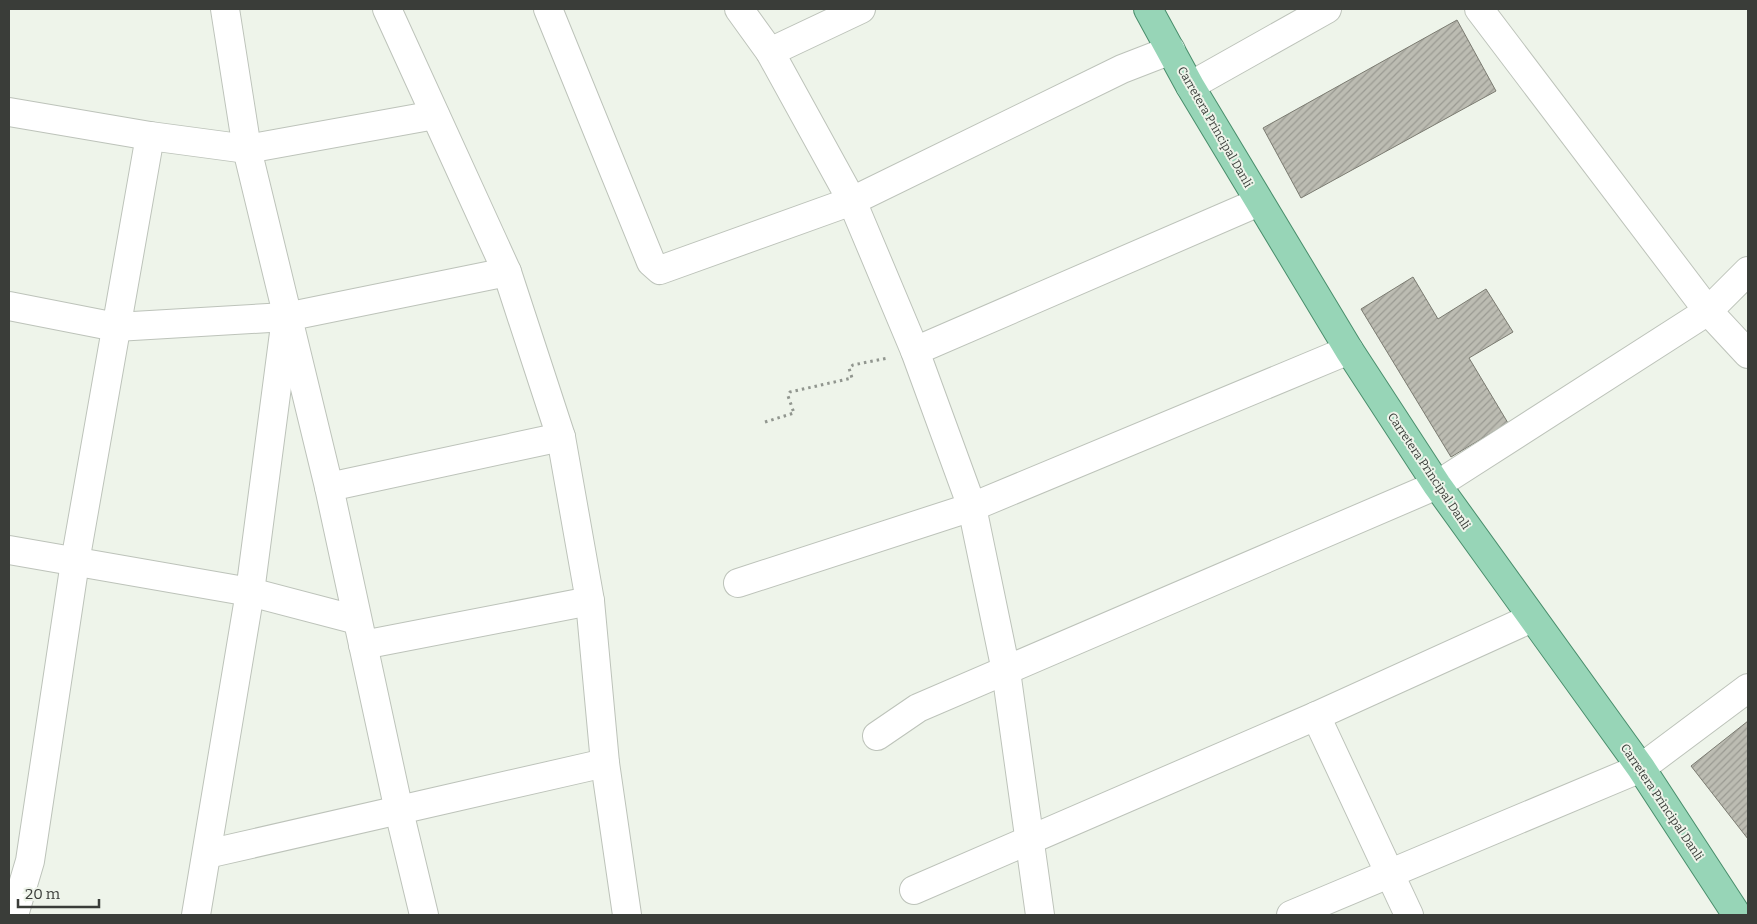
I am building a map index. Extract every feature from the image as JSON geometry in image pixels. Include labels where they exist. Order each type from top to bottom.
[{"type":"main road","name":"Carretera Principal Danli","points":[[1148,9],[1190,86],[1349,350],[1437,485],[1641,768],[1728,913]]},
{"type":"street","points":[[225,9],[247,149],[329,487],[399,811],[424,915]]},
{"type":"street","points":[[387,9],[507,272],[561,438],[590,601],[605,763],[627,915]]},
{"type":"street","points":[[548,9],[651,262],[660,270],[852,201],[1122,69],[1171,50]]},
{"type":"street","points":[[739,9],[770,52],[852,201],[915,351],[972,507],[1006,672],[1040,915]]},
{"type":"street","points":[[770,52],[861,9]]},
{"type":"street","points":[[1190,86],[1327,9]]},
{"type":"street","points":[[1479,9],[1708,311],[1748,354]]},
{"type":"street","points":[[9,112],[150,136],[247,149],[435,115]]},
{"type":"street","points":[[14,915],[30,861],[75,562],[150,136]]},
{"type":"street","points":[[915,351],[1260,202]]},
{"type":"street","points":[[878,736],[918,708],[1006,672],[1437,485],[1708,311],[1748,271]]},
{"type":"street","points":[[9,306],[116,327],[286,316],[507,272]]},
{"type":"street","points":[[196,915],[250,592],[286,316]]},
{"type":"street","points":[[738,583],[972,507],[1349,350]]},
{"type":"street","points":[[329,487],[561,438]]},
{"type":"street","points":[[9,550],[250,592],[360,632],[590,601]]},
{"type":"street","points":[[914,890],[1316,716],[1532,618]]},
{"type":"street","points":[[1291,915],[1641,768],[1748,688]]},
{"type":"street","points":[[1316,716],[1410,915]]},
{"type":"street","points":[[207,854],[605,763]]},
{"type":"path","points":[[765,422],[794,413],[788,396],[790,392],[852,378],[849,368],[853,365],[915,351]]},
{"type":"building","points":[[1457,20],[1496,91],[1301,198],[1263,128]]},
{"type":"building","points":[[1413,277],[1438,319],[1486,289],[1513,332],[1469,358],[1508,423],[1451,457],[1361,309]]},
{"type":"building","points":[[1748,721],[1748,839],[1691,766]]}]
